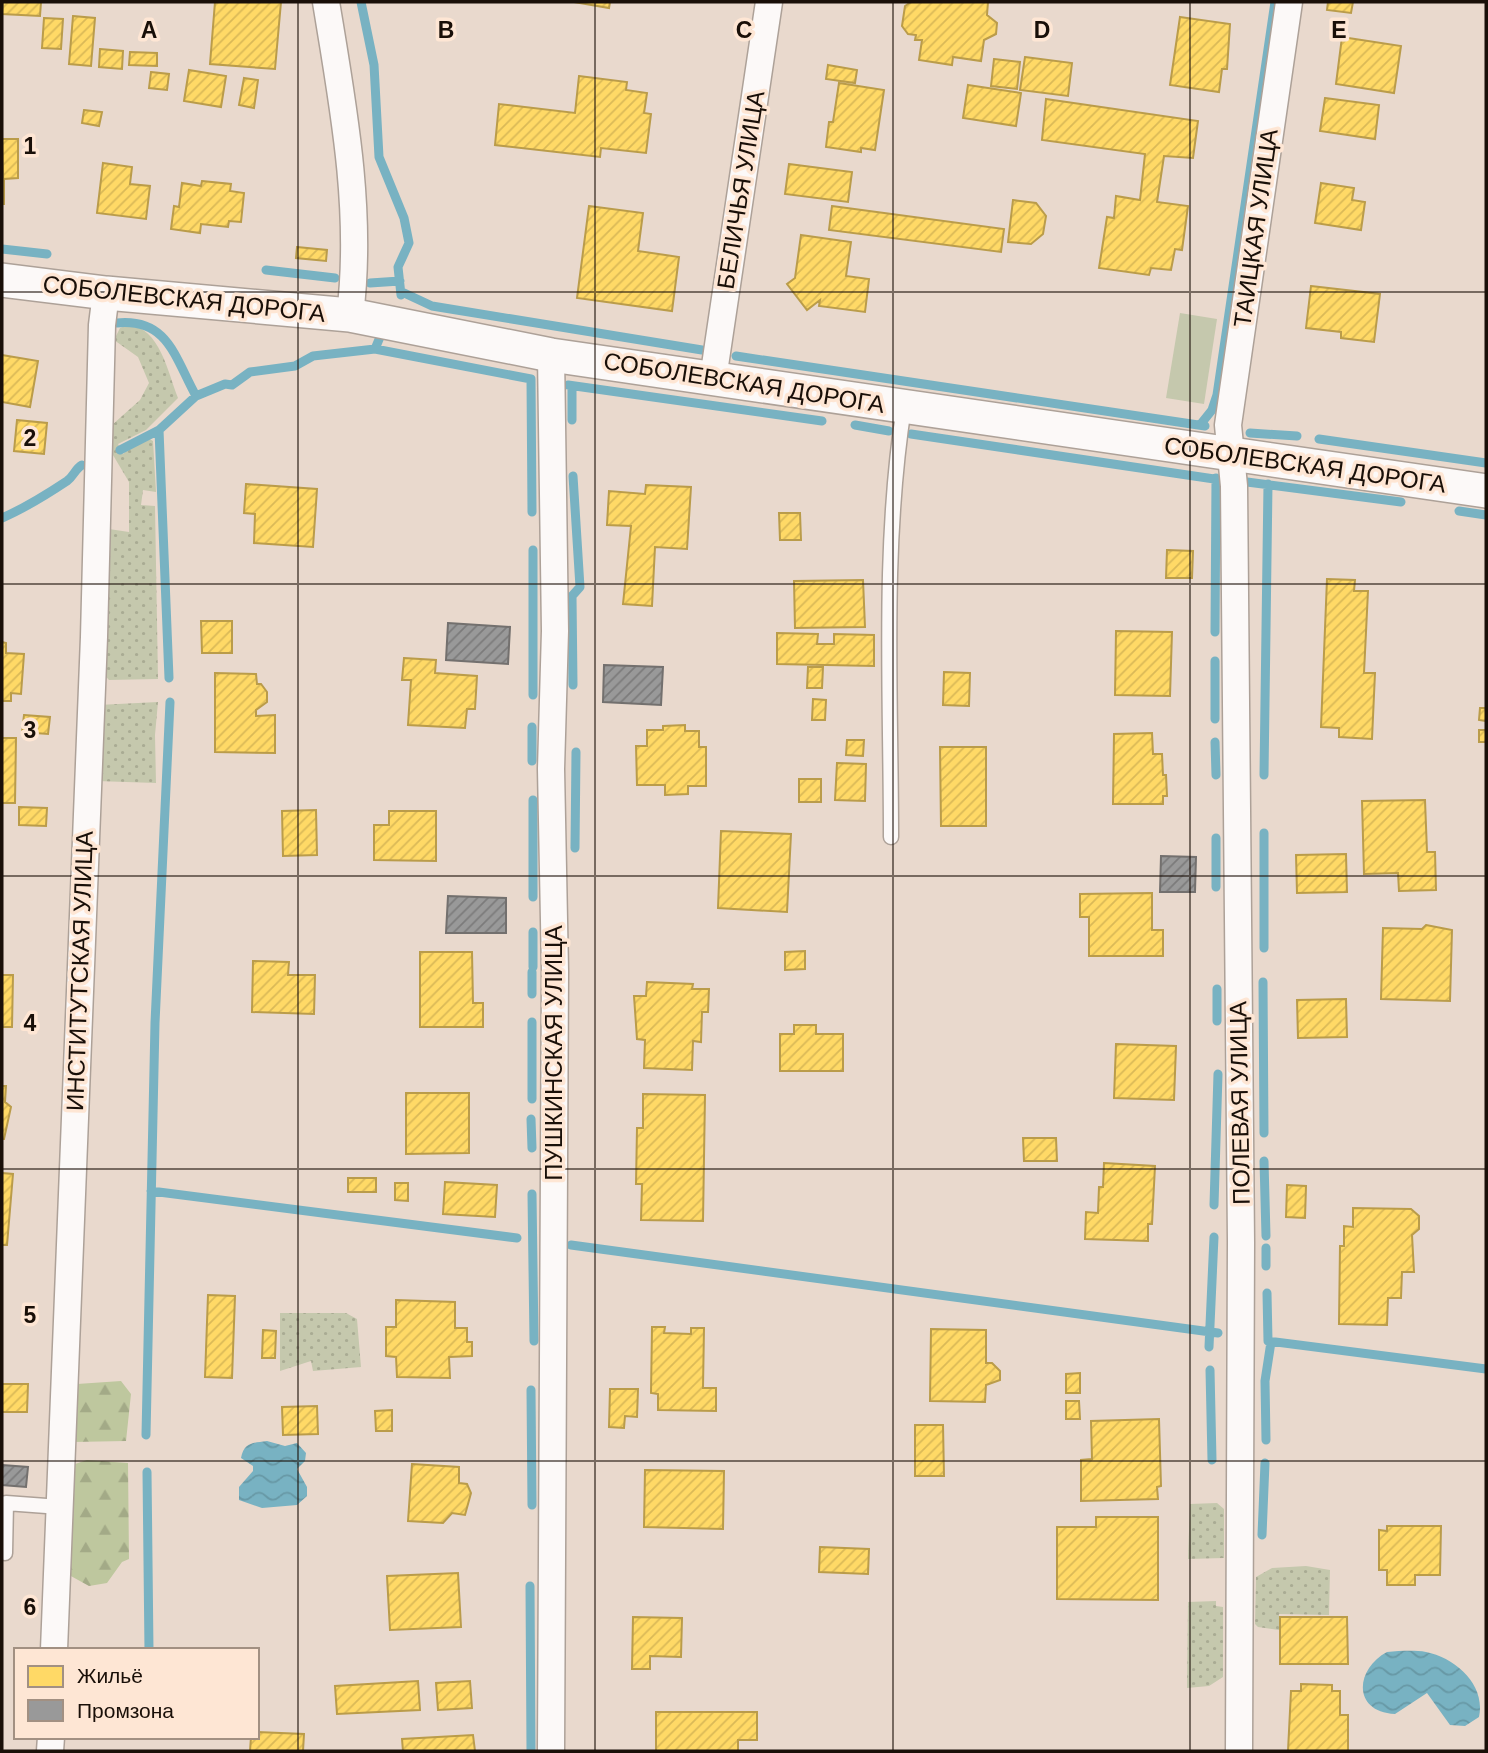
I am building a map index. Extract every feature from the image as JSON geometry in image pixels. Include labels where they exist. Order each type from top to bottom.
[{"type":"street","points":[[326,2],[349,159],[356,270],[350,315]]},
{"type":"street","name":"БЕЛИЧЬЯ УЛИЦА","points":[[713,379],[769,2]]},
{"type":"street","name":"ТАИЦКАЯ УЛИЦА","points":[[1231,455],[1289,2]]},
{"type":"street","name":"СОБОЛЕВСКАЯ ДОРОГА","points":[[2,279],[103,312],[350,315],[551,355],[713,379],[901,425],[1231,455],[1486,491]]},
{"type":"street","name":"ИНСТИТУТСКАЯ УЛИЦА","points":[[54,1648],[94,637],[103,312]]},
{"type":"street","name":"ПУШКИНСКАЯ УЛИЦА","points":[[551,355],[555,631],[551,769],[555,916],[551,1751]]},
{"type":"street","name":"ПОЛЕВАЯ УЛИЦА","points":[[1231,455],[1241,1242],[1239,1751]]},
{"type":"lane","points":[[891,836],[891,584],[901,425]]},
{"type":"lane","points":[[5,1553],[6,1503],[60,1507]]},
{"type":"green space","points":[[1180,313],[1217,319],[1204,404],[1166,398]]},
{"type":"green space","points":[[128,325],[139,328],[155,342],[178,398],[146,430],[118,444],[123,454],[144,436],[153,441],[156,492],[143,490],[141,505],[155,506],[158,679],[109,680],[99,669],[109,529],[129,532],[129,482],[110,450],[112,425],[140,400],[149,383],[138,357],[114,340],[120,328]]},
{"type":"green space","points":[[158,702],[155,735],[156,783],[96,781],[98,705]]},
{"type":"green space","points":[[280,1313],[346,1313],[357,1319],[361,1367],[313,1371],[311,1361],[280,1371]]},
{"type":"green space","points":[[121,1381],[131,1394],[126,1441],[73,1442],[77,1384]]},
{"type":"green space","points":[[87,1460],[128,1463],[129,1559],[122,1562],[107,1583],[89,1586],[69,1575],[72,1465]]},
{"type":"green space","points":[[1217,1503],[1224,1509],[1224,1558],[1188,1559],[1190,1504]]},
{"type":"green space","points":[[1306,1566],[1330,1570],[1329,1615],[1279,1614],[1279,1630],[1258,1627],[1255,1624],[1256,1577],[1272,1568]]},
{"type":"green space","points":[[1216,1601],[1216,1606],[1223,1607],[1223,1677],[1209,1686],[1187,1688],[1188,1602]]},
{"type":"water","points":[[267,1441],[285,1446],[297,1443],[306,1453],[305,1461],[297,1469],[307,1487],[307,1496],[297,1505],[262,1508],[239,1500],[239,1487],[253,1471],[253,1466],[241,1458],[242,1453],[250,1444]]},
{"type":"water","points":[[1387,1652],[1426,1652],[1458,1667],[1478,1694],[1479,1717],[1465,1726],[1450,1725],[1427,1693],[1395,1714],[1371,1706],[1365,1698],[1364,1679],[1376,1659]]},
{"type":"building: Жильё","points":[[3,2],[41,2],[40,16],[2,14]]},
{"type":"building: Жильё","points":[[215,2],[281,2],[275,69],[210,64]]},
{"type":"building: Жильё","points":[[574,2],[610,2],[609,8]]},
{"type":"building: Жильё","points":[[911,2],[988,2],[987,15],[997,23],[996,34],[984,40],[981,61],[953,57],[952,65],[919,60],[922,40],[915,40],[916,35],[908,34],[902,26],[905,6]]},
{"type":"building: Жильё","points":[[1328,2],[1353,2],[1351,13],[1327,10]]},
{"type":"building: Жильё","points":[[73,16],[95,18],[91,66],[69,64]]},
{"type":"building: Жильё","points":[[1180,17],[1230,24],[1227,69],[1222,69],[1219,92],[1170,85]]},
{"type":"building: Жильё","points":[[44,18],[63,19],[61,49],[42,48]]},
{"type":"building: Жильё","points":[[1342,37],[1401,46],[1394,93],[1336,84]]},
{"type":"building: Жильё","points":[[100,49],[123,51],[122,69],[99,67]]},
{"type":"building: Жильё","points":[[130,52],[157,53],[157,66],[129,65]]},
{"type":"building: Жильё","points":[[1025,57],[1072,63],[1068,96],[1020,90]]},
{"type":"building: Жильё","points":[[994,59],[1020,62],[1017,89],[991,86]]},
{"type":"building: Жильё","points":[[828,65],[857,70],[855,83],[826,79]]},
{"type":"building: Жильё","points":[[189,70],[226,76],[221,107],[184,101]]},
{"type":"building: Жильё","points":[[151,72],[169,74],[167,90],[149,88]]},
{"type":"building: Жильё","points":[[579,76],[627,82],[626,90],[647,93],[644,113],[651,114],[646,153],[601,148],[600,157],[495,145],[499,104],[575,113]]},
{"type":"building: Жильё","points":[[244,78],[258,80],[254,108],[239,105]]},
{"type":"building: Жильё","points":[[839,83],[884,90],[875,150],[861,148],[861,152],[826,147]]},
{"type":"building: Жильё","points":[[968,85],[1021,93],[1016,126],[963,118]]},
{"type":"building: Жильё","points":[[1325,98],[1379,105],[1375,139],[1320,131]]},
{"type":"building: Жильё","points":[[1046,99],[1198,121],[1193,158],[1164,156],[1157,202],[1188,206],[1182,250],[1175,249],[1171,270],[1151,268],[1149,275],[1099,268],[1107,217],[1114,218],[1116,196],[1140,200],[1145,154],[1042,140]]},
{"type":"building: Жильё","points":[[84,110],[102,112],[99,126],[82,123]]},
{"type":"building: Жильё","points":[[2,139],[18,139],[18,178],[4,179],[4,205]]},
{"type":"building: Жильё","points":[[103,163],[132,167],[130,184],[150,186],[146,219],[97,213]]},
{"type":"building: Жильё","points":[[789,164],[852,172],[848,202],[785,194]]},
{"type":"building: Жильё","points":[[202,181],[231,184],[230,191],[244,193],[241,222],[229,221],[228,227],[201,224],[200,233],[171,229],[174,206],[179,207],[182,183],[201,186]]},
{"type":"building: Жильё","points":[[1321,183],[1354,188],[1352,200],[1365,202],[1361,230],[1315,223]]},
{"type":"building: Жильё","points":[[1013,200],[1036,203],[1046,216],[1043,234],[1031,244],[1008,242]]},
{"type":"building: Жильё","points":[[589,206],[643,213],[638,251],[679,257],[672,311],[577,298]]},
{"type":"building: Жильё","points":[[832,206],[1004,229],[1001,252],[829,230]]},
{"type":"building: Жильё","points":[[801,235],[851,242],[846,276],[869,279],[865,312],[819,306],[820,300],[807,310],[787,284],[795,278]]},
{"type":"building: Жильё","points":[[297,247],[327,250],[326,261],[296,258]]},
{"type":"building: Жильё","points":[[1311,286],[1380,294],[1374,342],[1341,338],[1341,332],[1306,328]]},
{"type":"building: Жильё","points":[[2,355],[38,361],[30,407],[2,402]]},
{"type":"building: Жильё","points":[[17,420],[47,423],[44,454],[14,451]]},
{"type":"building: Жильё","points":[[246,484],[317,489],[313,547],[254,543],[255,514],[244,513]]},
{"type":"building: Жильё","points":[[646,485],[691,487],[687,549],[655,547],[652,606],[623,604],[631,526],[607,525],[609,491],[645,494]]},
{"type":"building: Жильё","points":[[779,513],[800,513],[801,540],[780,540]]},
{"type":"building: Жильё","points":[[1167,550],[1193,551],[1192,578],[1166,578]]},
{"type":"building: Жильё","points":[[1327,579],[1355,580],[1354,591],[1368,591],[1364,673],[1375,673],[1372,739],[1339,737],[1339,728],[1321,727]]},
{"type":"building: Жильё","points":[[863,580],[865,627],[795,628],[794,581]]},
{"type":"building: Жильё","points":[[201,621],[232,621],[232,653],[202,653]]},
{"type":"building: Жильё","points":[[1116,631],[1172,632],[1170,696],[1115,695]]},
{"type":"building: Жильё","points":[[777,633],[818,634],[817,644],[834,644],[834,634],[874,635],[874,666],[777,664]]},
{"type":"building: Жильё","points":[[2,642],[6,643],[6,653],[24,654],[21,694],[11,693],[11,701],[2,701]]},
{"type":"building: Жильё","points":[[404,658],[436,660],[435,673],[477,676],[475,709],[467,709],[465,728],[408,725],[411,680],[402,680]]},
{"type":"building: Жильё","points":[[808,667],[823,667],[822,688],[807,688]]},
{"type":"building: Жильё","points":[[944,672],[970,673],[969,706],[943,705]]},
{"type":"building: Жильё","points":[[215,673],[256,674],[257,684],[261,684],[267,692],[267,702],[256,710],[256,716],[275,715],[275,753],[215,752]]},
{"type":"building: Жильё","points":[[813,699],[826,700],[825,720],[812,720]]},
{"type":"building: Жильё","points":[[1480,708],[1486,708],[1486,721],[1479,720]]},
{"type":"building: Жильё","points":[[24,715],[50,717],[48,734],[22,732]]},
{"type":"building: Жильё","points":[[685,725],[685,731],[699,731],[699,747],[706,747],[706,786],[688,786],[688,794],[665,795],[665,785],[637,785],[636,746],[647,746],[647,730]]},
{"type":"building: Жильё","points":[[1479,730],[1486,730],[1486,742],[1479,742]]},
{"type":"building: Жильё","points":[[1152,733],[1153,754],[1162,754],[1163,775],[1166,775],[1167,796],[1163,796],[1163,804],[1113,804],[1114,734]]},
{"type":"building: Жильё","points":[[2,738],[16,738],[15,803],[2,803]]},
{"type":"building: Жильё","points":[[847,740],[864,740],[863,756],[846,755]]},
{"type":"building: Жильё","points":[[940,747],[986,747],[986,826],[941,826]]},
{"type":"building: Жильё","points":[[837,763],[866,764],[865,801],[835,800]]},
{"type":"building: Жильё","points":[[799,779],[821,779],[821,802],[799,802]]},
{"type":"building: Жильё","points":[[1425,800],[1427,852],[1435,852],[1436,890],[1399,891],[1398,873],[1364,874],[1362,801]]},
{"type":"building: Жильё","points":[[19,807],[47,808],[46,826],[19,825]]},
{"type":"building: Жильё","points":[[316,810],[317,855],[283,856],[282,811]]},
{"type":"building: Жильё","points":[[389,811],[436,811],[436,861],[374,860],[374,825],[389,825]]},
{"type":"building: Жильё","points":[[721,831],[791,834],[787,912],[718,908]]},
{"type":"building: Жильё","points":[[1346,854],[1347,892],[1297,893],[1296,855]]},
{"type":"building: Жильё","points":[[1152,893],[1152,930],[1163,930],[1163,956],[1089,956],[1089,917],[1080,917],[1080,894]]},
{"type":"building: Жильё","points":[[1426,925],[1452,930],[1450,1001],[1381,999],[1383,928],[1422,929]]},
{"type":"building: Жильё","points":[[805,951],[805,969],[785,970],[785,952]]},
{"type":"building: Жильё","points":[[420,952],[472,952],[473,1003],[483,1003],[483,1027],[420,1027]]},
{"type":"building: Жильё","points":[[253,961],[289,962],[288,975],[315,975],[314,1014],[252,1012]]},
{"type":"building: Жильё","points":[[2,975],[13,975],[12,1027],[2,1027]]},
{"type":"building: Жильё","points":[[647,982],[693,984],[692,989],[709,989],[708,1012],[702,1012],[701,1042],[693,1041],[692,1070],[644,1068],[645,1040],[637,1039],[634,996],[646,996]]},
{"type":"building: Жильё","points":[[1346,999],[1347,1037],[1298,1038],[1297,1000]]},
{"type":"building: Жильё","points":[[794,1025],[816,1025],[816,1034],[843,1034],[843,1071],[780,1071],[780,1034],[794,1034]]},
{"type":"building: Жильё","points":[[1116,1044],[1176,1046],[1174,1100],[1114,1098]]},
{"type":"building: Жильё","points":[[2,1086],[6,1086],[5,1102],[11,1107],[4,1139],[2,1139]]},
{"type":"building: Жильё","points":[[406,1093],[469,1093],[469,1153],[406,1154]]},
{"type":"building: Жильё","points":[[643,1094],[705,1095],[703,1221],[641,1220],[642,1184],[636,1184],[637,1128],[643,1128]]},
{"type":"building: Жильё","points":[[1023,1138],[1056,1138],[1057,1161],[1024,1161]]},
{"type":"building: Жильё","points":[[1104,1163],[1155,1166],[1152,1224],[1148,1224],[1148,1241],[1085,1239],[1086,1212],[1098,1213],[1099,1187],[1103,1187]]},
{"type":"building: Жильё","points":[[2,1173],[13,1174],[7,1245],[2,1245]]},
{"type":"building: Жильё","points":[[348,1178],[376,1178],[376,1192],[348,1192]]},
{"type":"building: Жильё","points":[[445,1182],[497,1185],[495,1217],[443,1214]]},
{"type":"building: Жильё","points":[[395,1183],[408,1183],[408,1201],[395,1200]]},
{"type":"building: Жильё","points":[[1287,1185],[1306,1186],[1305,1218],[1286,1217]]},
{"type":"building: Жильё","points":[[1353,1208],[1411,1209],[1419,1216],[1419,1229],[1412,1235],[1414,1272],[1402,1272],[1401,1298],[1388,1298],[1387,1325],[1339,1324],[1340,1246],[1344,1246],[1344,1226],[1353,1227]]},
{"type":"building: Жильё","points":[[208,1295],[235,1296],[232,1378],[205,1377]]},
{"type":"building: Жильё","points":[[396,1300],[455,1302],[455,1328],[467,1328],[467,1342],[472,1342],[472,1356],[449,1357],[450,1378],[397,1377],[396,1357],[386,1356],[386,1327],[396,1327]]},
{"type":"building: Жильё","points":[[652,1327],[665,1327],[664,1333],[691,1334],[691,1328],[704,1328],[703,1388],[716,1388],[716,1411],[658,1410],[658,1394],[651,1393]]},
{"type":"building: Жильё","points":[[931,1329],[986,1330],[986,1363],[992,1363],[1000,1371],[1000,1380],[986,1385],[985,1402],[930,1401]]},
{"type":"building: Жильё","points":[[263,1330],[276,1331],[275,1358],[262,1358]]},
{"type":"building: Жильё","points":[[1080,1373],[1080,1393],[1066,1393],[1066,1374]]},
{"type":"building: Жильё","points":[[2,1384],[28,1384],[27,1412],[2,1412]]},
{"type":"building: Жильё","points":[[610,1389],[638,1389],[637,1417],[625,1416],[624,1428],[609,1427]]},
{"type":"building: Жильё","points":[[1066,1401],[1079,1401],[1080,1419],[1066,1419]]},
{"type":"building: Жильё","points":[[317,1406],[318,1434],[283,1435],[282,1407]]},
{"type":"building: Жильё","points":[[392,1410],[392,1431],[376,1431],[375,1411]]},
{"type":"building: Жильё","points":[[1159,1419],[1161,1486],[1157,1487],[1158,1499],[1081,1501],[1081,1460],[1092,1459],[1091,1421]]},
{"type":"building: Жильё","points":[[915,1425],[943,1425],[944,1476],[915,1476]]},
{"type":"building: Жильё","points":[[412,1464],[459,1467],[459,1483],[467,1484],[471,1493],[465,1515],[452,1513],[443,1523],[408,1521]]},
{"type":"building: Жильё","points":[[645,1470],[724,1471],[723,1529],[644,1527]]},
{"type":"building: Жильё","points":[[1096,1517],[1158,1517],[1158,1600],[1057,1599],[1057,1527],[1096,1527]]},
{"type":"building: Жильё","points":[[1387,1526],[1441,1526],[1440,1575],[1415,1575],[1415,1585],[1387,1585],[1387,1570],[1379,1570],[1379,1530],[1387,1531]]},
{"type":"building: Жильё","points":[[820,1547],[869,1549],[868,1574],[819,1572]]},
{"type":"building: Жильё","points":[[458,1573],[461,1627],[390,1630],[387,1576]]},
{"type":"building: Жильё","points":[[633,1617],[682,1618],[681,1657],[650,1656],[650,1669],[632,1669]]},
{"type":"building: Жильё","points":[[1280,1617],[1347,1617],[1348,1664],[1280,1664]]},
{"type":"building: Жильё","points":[[418,1681],[420,1710],[337,1714],[335,1686]]},
{"type":"building: Жильё","points":[[470,1681],[472,1708],[438,1710],[436,1683]]},
{"type":"building: Жильё","points":[[1301,1684],[1332,1685],[1332,1691],[1340,1691],[1340,1715],[1348,1715],[1348,1751],[1288,1751],[1291,1691],[1301,1691]]},
{"type":"building: Жильё","points":[[656,1712],[757,1712],[757,1740],[738,1740],[738,1751],[656,1751]]},
{"type":"building: Жильё","points":[[259,1732],[304,1734],[303,1751],[250,1751],[251,1739],[259,1739]]},
{"type":"building: Жильё","points":[[473,1735],[475,1751],[403,1751],[402,1739]]},
{"type":"building: Промзона","points":[[448,623],[510,627],[508,664],[446,660]]},
{"type":"building: Промзона","points":[[604,665],[663,667],[661,705],[603,702]]},
{"type":"building: Промзона","points":[[1161,856],[1196,857],[1195,892],[1160,892]]},
{"type":"building: Промзона","points":[[448,896],[506,898],[506,933],[446,933]]},
{"type":"building: Промзона","points":[[2,1465],[28,1467],[26,1487],[2,1485]]},
{"type":"waterway","points":[[361,2],[374,65],[379,157],[404,218],[409,243],[398,267],[401,295]]},
{"type":"waterway","points":[[1200,425],[1212,410],[1217,395],[1275,2]]},
{"type":"waterway","points":[[2,249],[47,254]]},
{"type":"waterway","points":[[266,270],[335,278]]},
{"type":"waterway","points":[[370,283],[400,281]]},
{"type":"waterway","points":[[402,292],[432,306],[702,350]]},
{"type":"waterway","points":[[117,323],[134,323],[159,334],[168,343],[196,396]]},
{"type":"waterway","points":[[120,450],[159,430],[196,396],[225,384],[232,385],[250,372],[295,366],[313,356],[375,349],[380,337]]},
{"type":"waterway","points":[[375,349],[531,379],[532,512]]},
{"type":"waterway","points":[[736,356],[1205,426]]},
{"type":"waterway","points":[[568,385],[822,421]]},
{"type":"waterway","points":[[572,386],[572,420]]},
{"type":"waterway","points":[[855,425],[889,431]]},
{"type":"waterway","points":[[159,430],[169,678]]},
{"type":"waterway","points":[[1250,433],[1297,436]]},
{"type":"waterway","points":[[911,434],[1221,480]]},
{"type":"waterway","points":[[1319,439],[1486,463]]},
{"type":"waterway","points":[[2,518],[67,481],[82,465]]},
{"type":"waterway","points":[[573,476],[580,587],[572,596],[573,685]]},
{"type":"waterway","points":[[1215,632],[1216,478]]},
{"type":"waterway","points":[[1247,482],[1401,502]]},
{"type":"waterway","points":[[1264,775],[1268,484]]},
{"type":"waterway","points":[[1459,511],[1486,515]]},
{"type":"waterway","points":[[533,550],[533,695]]},
{"type":"waterway","points":[[1215,661],[1215,719]]},
{"type":"waterway","points":[[146,1435],[155,1023],[170,702]]},
{"type":"waterway","points":[[532,727],[532,761]]},
{"type":"waterway","points":[[1215,742],[1216,775]]},
{"type":"waterway","points":[[575,848],[576,752]]},
{"type":"waterway","points":[[533,800],[533,897]]},
{"type":"waterway","points":[[1264,833],[1264,948]]},
{"type":"waterway","points":[[1216,838],[1216,887]]},
{"type":"waterway","points":[[533,932],[533,967]]},
{"type":"waterway","points":[[532,972],[532,994]]},
{"type":"waterway","points":[[1263,982],[1264,1133]]},
{"type":"waterway","points":[[1217,989],[1217,1021]]},
{"type":"waterway","points":[[532,1022],[532,1099]]},
{"type":"waterway","points":[[1214,1205],[1218,1074]]},
{"type":"waterway","points":[[531,1119],[532,1148]]},
{"type":"waterway","points":[[1264,1161],[1266,1236]]},
{"type":"waterway","points":[[151,1191],[517,1238]]},
{"type":"waterway","points":[[532,1194],[534,1341]]},
{"type":"waterway","points":[[1209,1347],[1214,1237]]},
{"type":"waterway","points":[[571,1245],[1218,1333]]},
{"type":"waterway","points":[[1266,1248],[1266,1266]]},
{"type":"waterway","points":[[1267,1293],[1268,1341],[1486,1369]]},
{"type":"waterway","points":[[1266,1440],[1265,1381],[1271,1342]]},
{"type":"waterway","points":[[1210,1370],[1212,1460]]},
{"type":"waterway","points":[[531,1390],[532,1505]]},
{"type":"waterway","points":[[1262,1535],[1265,1463]]},
{"type":"waterway","points":[[147,1472],[149,1648]]},
{"type":"waterway","points":[[530,1586],[531,1751]]}]
